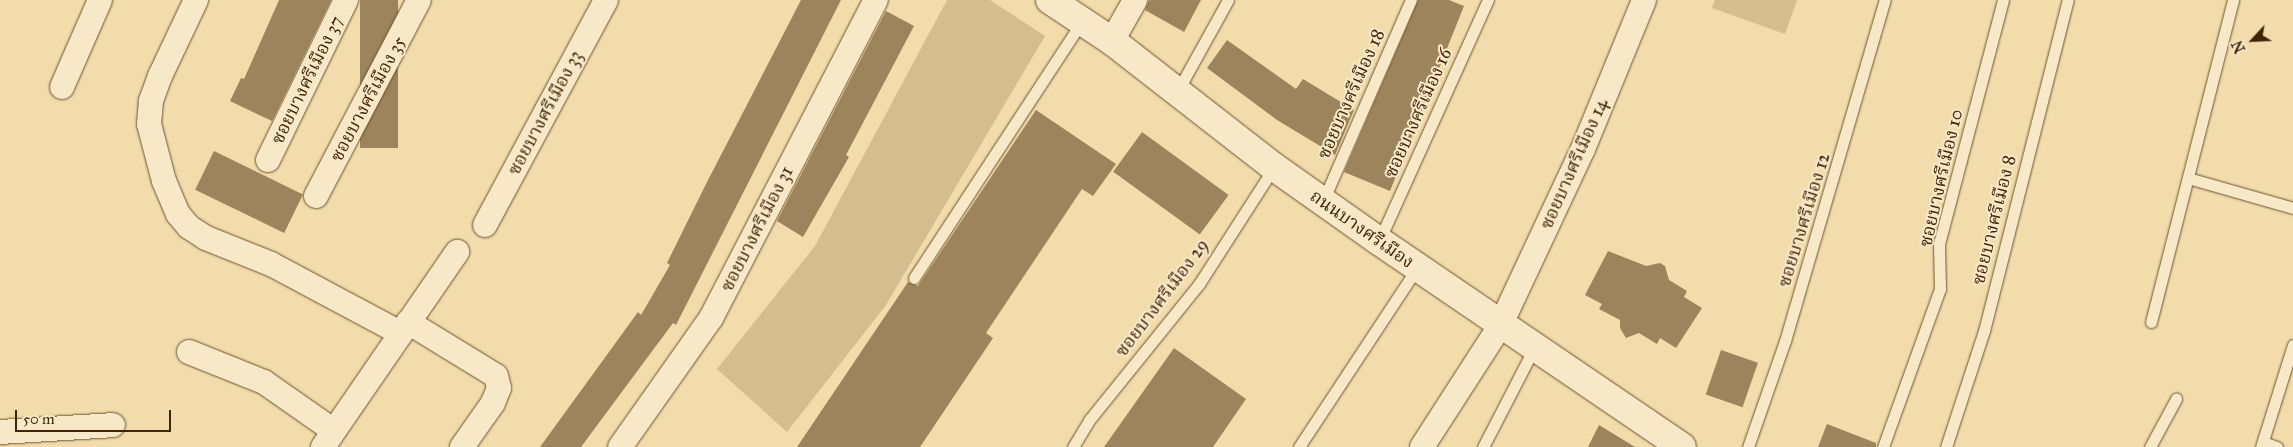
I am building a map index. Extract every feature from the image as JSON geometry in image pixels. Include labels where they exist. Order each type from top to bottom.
[{"type":"street","points":[[62,87],[100,0]]},
{"type":"street","points":[[196,0],[160,76],[151,101],[149,124],[164,181],[178,214],[189,227],[206,238],[271,264],[404,327],[496,376],[499,388],[493,403],[462,447]]},
{"type":"street","name":"ซอยบางศรีเมือง 37","points":[[268,160],[346,0]]},
{"type":"street","name":"ซอยบางศรีเมือง 35","points":[[316,196],[419,0]]},
{"type":"street","name":"ซอยบางศรีเมือง 33","points":[[485,225],[606,0]]},
{"type":"street","name":"ซอยบางศรีเมือง 31","points":[[620,447],[711,318],[876,0]]},
{"type":"street","name":"ถนนบางศรีเมือง","points":[[1050,0],[1112,41],[1274,167],[1378,242],[1676,445]]},
{"type":"street","points":[[1112,41],[1135,0]]},
{"type":"street","name":"ซอยบางศรีเมือง 14","points":[[1422,447],[1500,326],[1583,149],[1644,0]]},
{"type":"street","points":[[189,352],[264,382],[328,439],[457,252]]},
{"type":"street","points":[[0,432],[113,425]]},
{"type":"lane","points":[[1177,92],[1228,0]]},
{"type":"lane","name":"ซอยบางศรีเมือง 18","points":[[1323,201],[1411,0]]},
{"type":"lane","name":"ซอยบางศรีเมือง 16","points":[[1378,242],[1488,0]]},
{"type":"lane","name":"ซอยบางศรีเมือง 12","points":[[1748,447],[1791,323],[1885,0]]},
{"type":"lane","name":"ซอยบางศรีเมือง 10","points":[[1883,447],[1940,289],[1939,244],[2003,0]]},
{"type":"lane","name":"ซอยบางศรีเมือง 8","points":[[1946,447],[1984,331],[2068,0]]},
{"type":"lane","points":[[2151,322],[2233,0]]},
{"type":"lane","points":[[914,278],[1082,21]]},
{"type":"lane","name":"ซอยบางศรีเมือง 29","points":[[1073,447],[1090,419],[1199,284],[1274,167]]},
{"type":"lane","points":[[2188,178],[2293,208]]},
{"type":"lane","points":[[1299,447],[1417,268]]},
{"type":"lane","points":[[2277,447],[2262,444],[2293,344]]},
{"type":"lane","points":[[1482,447],[1534,348]]},
{"type":"lane","points":[[2150,447],[2176,399]]},
{"type":"shaded area","points":[[947,0],[990,0],[1045,36],[886,305],[787,432],[717,369],[815,246]]},
{"type":"shaded area","points":[[1715,0],[1797,0],[1785,34],[1712,8]]},
{"type":"building","points":[[279,0],[331,0],[272,121],[230,101],[241,78],[244,79]]},
{"type":"building","points":[[360,0],[398,0],[398,148],[360,148]]},
{"type":"building","points":[[801,0],[841,0],[676,325],[673,323],[581,447],[540,447],[638,312],[641,315],[670,265],[667,263],[706,184]]},
{"type":"building","points":[[1149,0],[1201,0],[1184,32],[1145,10]]},
{"type":"building","points":[[1418,0],[1449,0],[1464,6],[1390,191],[1344,172]]},
{"type":"building","points":[[886,11],[914,26],[846,155],[849,157],[803,237],[777,221]]},
{"type":"building","points":[[1227,40],[1296,89],[1303,79],[1354,110],[1335,155],[1277,120],[1207,68]]},
{"type":"building","points":[[1036,110],[1116,164],[1093,196],[1082,189],[986,333],[993,338],[920,447],[797,447],[908,282],[918,286]]},
{"type":"building","points":[[1142,132],[1229,195],[1200,235],[1113,172]]},
{"type":"building","points":[[214,151],[303,194],[284,233],[195,190]]},
{"type":"building","points":[[1608,251],[1646,266],[1660,263],[1665,266],[1669,280],[1687,291],[1684,297],[1702,308],[1676,348],[1660,338],[1657,344],[1639,333],[1626,338],[1620,328],[1620,320],[1599,309],[1602,304],[1585,295]]},
{"type":"building","points":[[1174,348],[1246,399],[1213,447],[1104,447]]},
{"type":"building","points":[[1721,350],[1758,363],[1743,407],[1706,394]]},
{"type":"building","points":[[1827,424],[1876,443],[1876,447],[1818,447]]},
{"type":"building","points":[[1599,425],[1635,447],[1588,447]]}]
